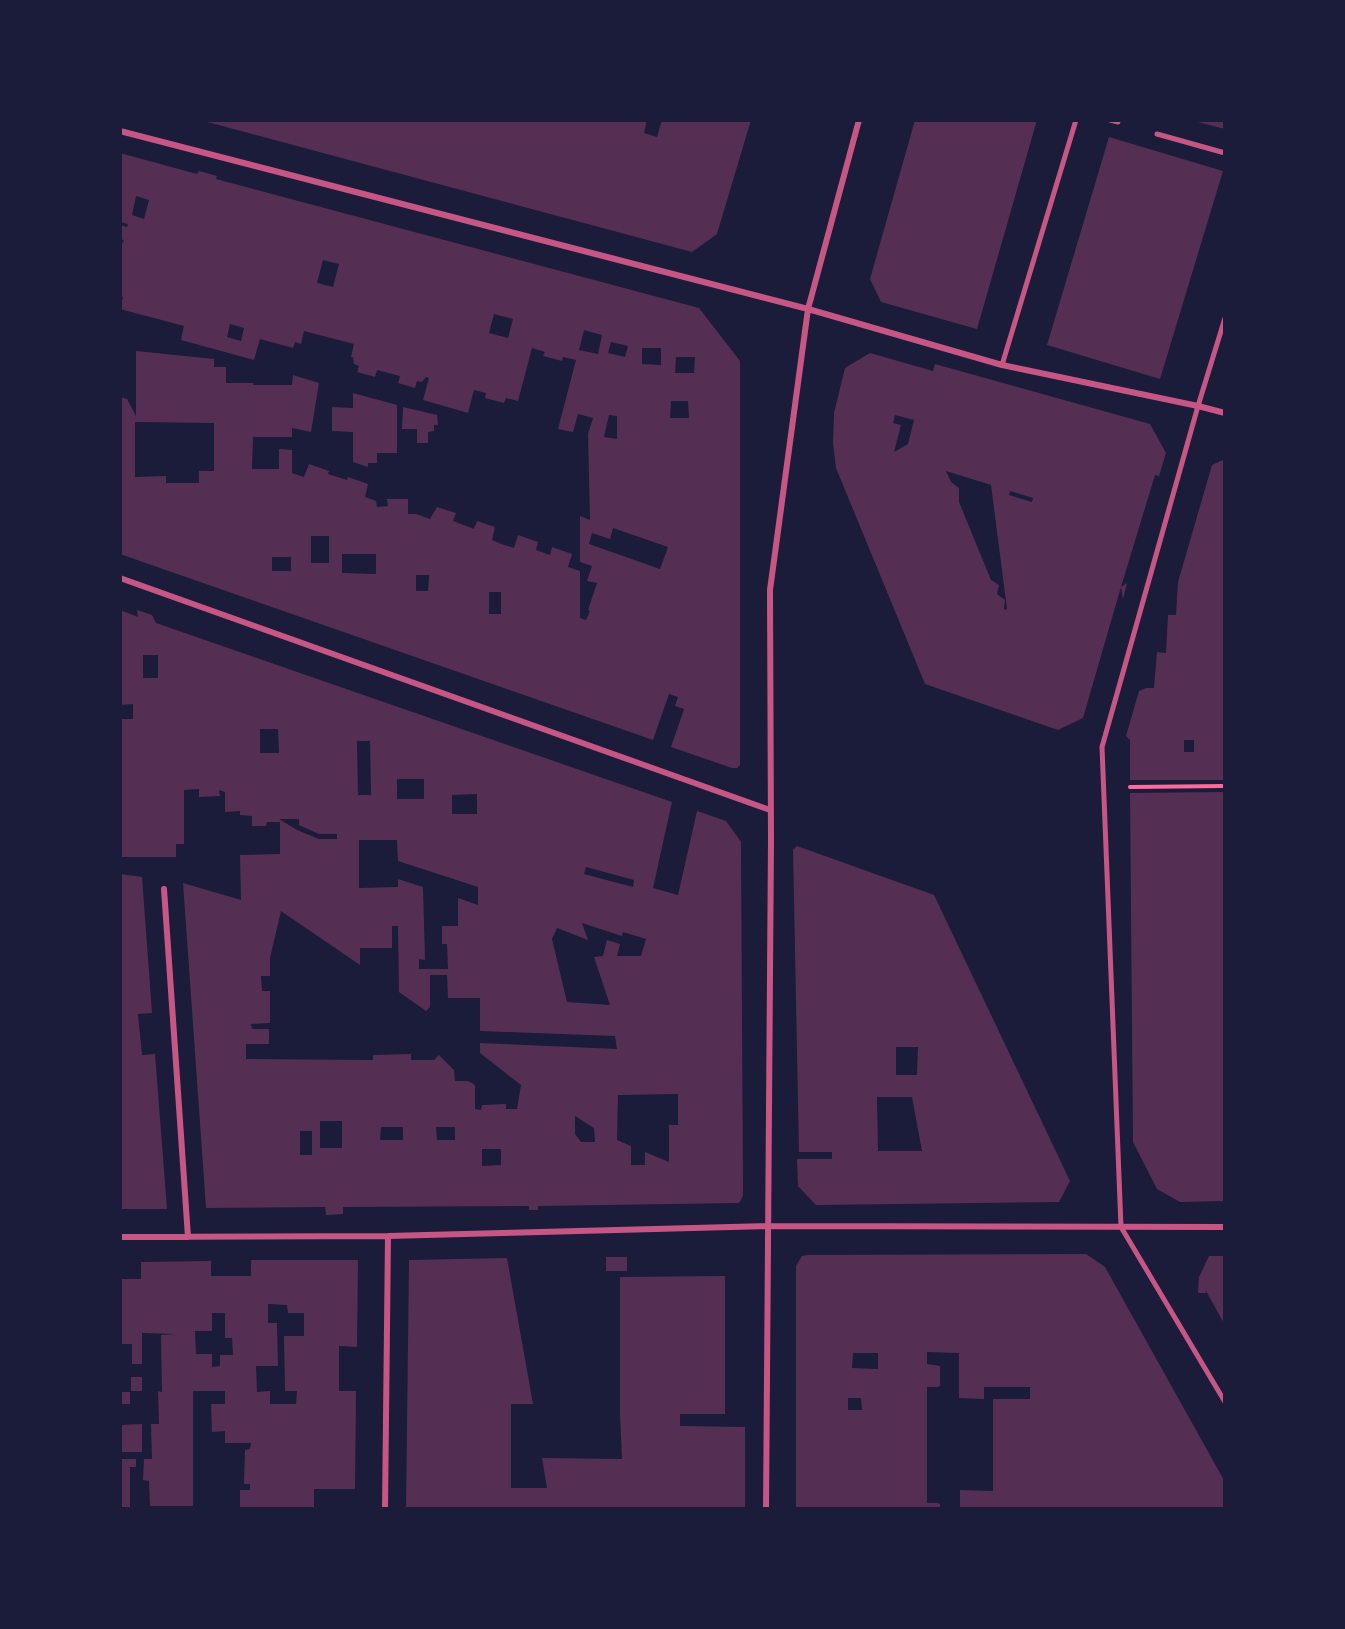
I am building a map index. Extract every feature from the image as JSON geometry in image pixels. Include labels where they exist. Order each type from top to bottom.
[{"type":"street","points":[[766,1509],[770,590],[808,309],[859,120]]},
{"type":"street","points":[[1002,365],[1076,120]]},
{"type":"street","points":[[1110,120],[1118,122]]},
{"type":"street","points":[[120,131],[808,309],[1002,365],[1225,413]]},
{"type":"street","points":[[1157,134],[1225,153]]},
{"type":"street","points":[[1225,318],[1102,747],[1121,1227],[1225,1402]]},
{"type":"street","points":[[120,578],[770,810]]},
{"type":"street","points":[[164,889],[188,1237]]},
{"type":"street","points":[[120,1237],[388,1236],[769,1226],[1225,1227]]},
{"type":"street","points":[[385,1509],[388,1236]]},
{"type":"path","points":[[1105,788],[1225,786]]},
{"type":"building","points":[[200,120],[647,120],[644,133],[657,137],[662,120],[751,120],[717,234],[692,252]]},
{"type":"building","points":[[915,120],[1037,120],[977,329],[881,302],[870,279]]},
{"type":"building","points":[[1195,120],[1225,120],[1225,129],[1194,121]]},
{"type":"building","points":[[1109,137],[1223,171],[1160,379],[1047,345]]},
{"type":"building","points":[[120,153],[197,174],[199,171],[217,176],[216,179],[699,308],[740,361],[740,765],[732,768],[671,747],[684,709],[675,706],[678,697],[669,694],[653,740],[120,554],[120,397],[127,399],[136,416],[136,351],[214,359],[214,367],[226,367],[226,383],[292,385],[293,375],[319,383],[311,432],[292,428],[292,437],[253,437],[252,469],[279,469],[279,449],[292,450],[292,473],[304,477],[309,464],[329,471],[328,474],[347,480],[348,477],[368,484],[365,497],[376,501],[377,507],[388,506],[387,499],[408,499],[408,514],[430,519],[437,507],[456,513],[453,521],[474,529],[477,521],[495,527],[492,540],[501,544],[514,548],[518,535],[538,542],[536,550],[550,555],[552,547],[572,554],[568,567],[580,571],[580,618],[586,620],[597,583],[587,581],[592,566],[580,562],[580,516],[590,520],[588,434],[593,418],[578,414],[573,432],[558,429],[576,360],[563,357],[562,361],[543,356],[545,352],[532,348],[518,401],[506,398],[504,403],[485,398],[486,393],[474,390],[468,413],[423,400],[429,378],[426,377],[422,382],[417,381],[415,388],[398,383],[400,376],[377,370],[375,377],[357,372],[359,366],[354,364],[353,357],[351,357],[354,344],[304,331],[301,344],[295,342],[293,348],[260,339],[254,360],[181,340],[184,326],[120,309],[123,297],[120,296],[120,242],[123,243],[124,240],[120,239],[120,225],[127,227],[128,224],[120,222]],"holes":[[[136,196],[149,200],[144,219],[132,215]],[[323,260],[339,264],[333,287],[317,283]],[[494,314],[513,319],[508,338],[489,333]],[[230,324],[244,328],[241,341],[227,337]],[[584,330],[602,335],[598,354],[579,350]],[[611,342],[628,346],[625,357],[608,353]],[[642,348],[661,348],[661,365],[642,364]],[[676,357],[695,357],[694,373],[675,373]],[[671,401],[688,401],[689,418],[670,418]],[[609,415],[617,416],[617,439],[604,437]],[[135,422],[214,423],[214,471],[199,471],[199,483],[166,483],[166,476],[135,477]],[[613,528],[668,547],[660,569],[589,544],[592,533],[610,539]],[[311,536],[329,536],[329,563],[311,563]],[[342,554],[376,554],[376,574],[342,573]],[[272,557],[291,557],[291,571],[272,571]],[[416,575],[429,575],[428,591],[416,591]],[[489,592],[501,592],[501,614],[489,614]]]},
{"type":"building","points":[[870,353],[933,371],[935,364],[1150,424],[1166,453],[1159,476],[1155,475],[1083,718],[1058,730],[925,684],[836,468],[833,443],[834,413],[845,368]],"holes":[[[895,415],[914,420],[908,444],[894,452],[901,425],[893,423]],[[946,471],[991,485],[1007,609],[1004,610],[1005,600],[997,594],[999,585],[991,580],[959,502],[959,488],[951,482]],[[1010,491],[1033,498],[1032,502],[1009,495]]]},
{"type":"building","points":[[353,393],[397,405],[397,453],[377,453],[377,463],[368,463],[368,467],[353,462],[353,432],[332,431],[332,407],[353,408]]},
{"type":"building","points":[[403,407],[437,415],[438,425],[434,425],[434,431],[428,432],[428,443],[417,443],[417,429],[402,429]]},
{"type":"building","points":[[1225,459],[1225,780],[1130,780],[1130,740],[1126,736],[1139,691],[1154,688],[1157,652],[1166,653],[1168,615],[1176,615],[1178,582],[1212,465]],"holes":[[[1184,740],[1194,740],[1194,752],[1184,752]]]},
{"type":"building","points":[[1127,583],[1123,599],[1121,587]]},
{"type":"building","points":[[120,610],[138,617],[137,610],[152,615],[156,623],[672,802],[653,888],[678,895],[697,811],[726,821],[741,842],[743,1196],[739,1203],[538,1206],[538,1210],[529,1210],[529,1206],[343,1207],[343,1214],[326,1215],[325,1207],[206,1208],[183,883],[241,900],[240,855],[280,854],[280,822],[267,822],[266,826],[252,826],[252,816],[240,815],[240,811],[225,812],[225,792],[219,790],[220,796],[199,797],[199,789],[184,790],[184,844],[176,844],[176,857],[120,857],[120,719],[133,719],[133,704],[120,705]],"holes":[[[143,655],[158,655],[158,678],[143,678]],[[260,729],[278,729],[279,753],[260,753]],[[357,741],[370,741],[371,795],[358,795]],[[397,779],[424,779],[424,799],[397,799]],[[477,794],[477,814],[452,814],[452,795]],[[279,819],[299,819],[299,825],[319,834],[337,834],[337,839],[319,839]],[[359,840],[397,840],[398,861],[478,887],[478,905],[458,898],[458,926],[442,926],[442,944],[447,944],[448,969],[419,969],[419,959],[425,960],[423,887],[398,879],[398,887],[359,888]],[[586,867],[634,880],[633,887],[584,874]],[[281,911],[360,965],[360,948],[392,948],[392,926],[398,926],[399,992],[426,1011],[430,1007],[430,975],[447,975],[448,998],[480,998],[480,1031],[615,1036],[617,1049],[480,1043],[480,1053],[521,1085],[517,1109],[506,1109],[506,1104],[482,1105],[481,1110],[475,1109],[475,1085],[468,1081],[455,1081],[454,1070],[439,1055],[434,1060],[411,1060],[411,1054],[373,1055],[373,1060],[246,1059],[246,1044],[269,1044],[269,1029],[252,1029],[251,1024],[270,1023],[270,991],[262,991],[261,976],[270,976],[270,958]],[[582,923],[622,936],[623,932],[646,939],[641,956],[617,956],[620,944],[607,940],[603,956],[594,957],[610,1005],[567,1002],[552,939],[557,928],[588,940]],[[678,1094],[678,1125],[669,1125],[669,1162],[645,1152],[645,1165],[631,1165],[631,1146],[617,1140],[618,1095]],[[575,1116],[594,1128],[595,1142],[581,1142],[575,1134]],[[320,1121],[342,1121],[342,1148],[320,1148]],[[381,1127],[403,1127],[403,1140],[380,1140]],[[436,1127],[455,1127],[455,1140],[437,1140]],[[300,1131],[312,1131],[312,1155],[300,1155]],[[482,1149],[501,1149],[501,1165],[482,1166]]]},
{"type":"building","points":[[1225,792],[1225,1201],[1180,1202],[1157,1189],[1133,1142],[1130,793]]},
{"type":"building","points":[[797,846],[934,895],[1070,1181],[1059,1202],[816,1205],[798,1186],[797,1159],[832,1159],[832,1152],[799,1152],[793,850]],"holes":[[[896,1047],[918,1047],[917,1075],[896,1075]],[[877,1097],[912,1097],[922,1151],[878,1151]]]},
{"type":"building","points":[[120,874],[142,877],[152,1013],[138,1014],[142,1055],[155,1054],[167,1209],[120,1209]]},
{"type":"building","points":[[1086,1254],[1105,1267],[1225,1482],[1225,1509],[960,1509],[960,1490],[993,1491],[993,1399],[1030,1399],[1030,1387],[984,1387],[984,1399],[959,1398],[959,1353],[927,1352],[927,1364],[940,1366],[940,1386],[927,1387],[927,1503],[938,1503],[940,1509],[796,1509],[796,1266],[802,1256]],"holes":[[[853,1353],[878,1353],[878,1369],[852,1368]],[[848,1398],[861,1398],[862,1410],[848,1410]]]},
{"type":"building","points":[[1209,1256],[1225,1256],[1225,1325],[1206,1291],[1206,1293],[1198,1293],[1199,1277]]},
{"type":"building","points":[[606,1257],[627,1257],[627,1271],[606,1271]]},
{"type":"building","points":[[507,1258],[533,1404],[511,1404],[511,1488],[547,1488],[542,1458],[622,1459],[620,1277],[725,1276],[725,1414],[680,1414],[680,1426],[745,1427],[745,1509],[406,1509],[409,1260]]},
{"type":"building","points":[[251,1260],[358,1260],[357,1347],[339,1346],[339,1391],[356,1391],[355,1489],[314,1489],[314,1509],[240,1509],[240,1490],[250,1490],[250,1484],[244,1484],[245,1450],[250,1449],[251,1443],[225,1443],[225,1431],[212,1432],[211,1404],[225,1404],[225,1391],[193,1391],[193,1506],[150,1506],[149,1481],[143,1480],[144,1459],[152,1459],[151,1424],[159,1424],[158,1391],[162,1392],[161,1335],[176,1334],[142,1333],[142,1364],[132,1364],[132,1344],[120,1344],[120,1279],[141,1279],[141,1262],[211,1261],[211,1276],[251,1276]],"holes":[[[268,1304],[287,1305],[288,1313],[304,1313],[304,1336],[284,1336],[285,1391],[297,1391],[296,1404],[270,1404],[270,1391],[257,1392],[256,1366],[278,1366],[277,1323],[268,1323]],[[212,1313],[225,1313],[225,1338],[232,1338],[233,1355],[220,1355],[220,1366],[212,1367],[212,1354],[196,1354],[195,1331],[212,1331]]]},
{"type":"building","points":[[131,1377],[142,1377],[142,1391],[131,1391]]},
{"type":"building","points":[[120,1392],[130,1392],[130,1404],[120,1404]]},
{"type":"building","points":[[142,1424],[142,1452],[120,1452],[120,1425]]},
{"type":"building","points":[[120,1459],[136,1459],[136,1467],[130,1467],[130,1509],[120,1509]]}]
